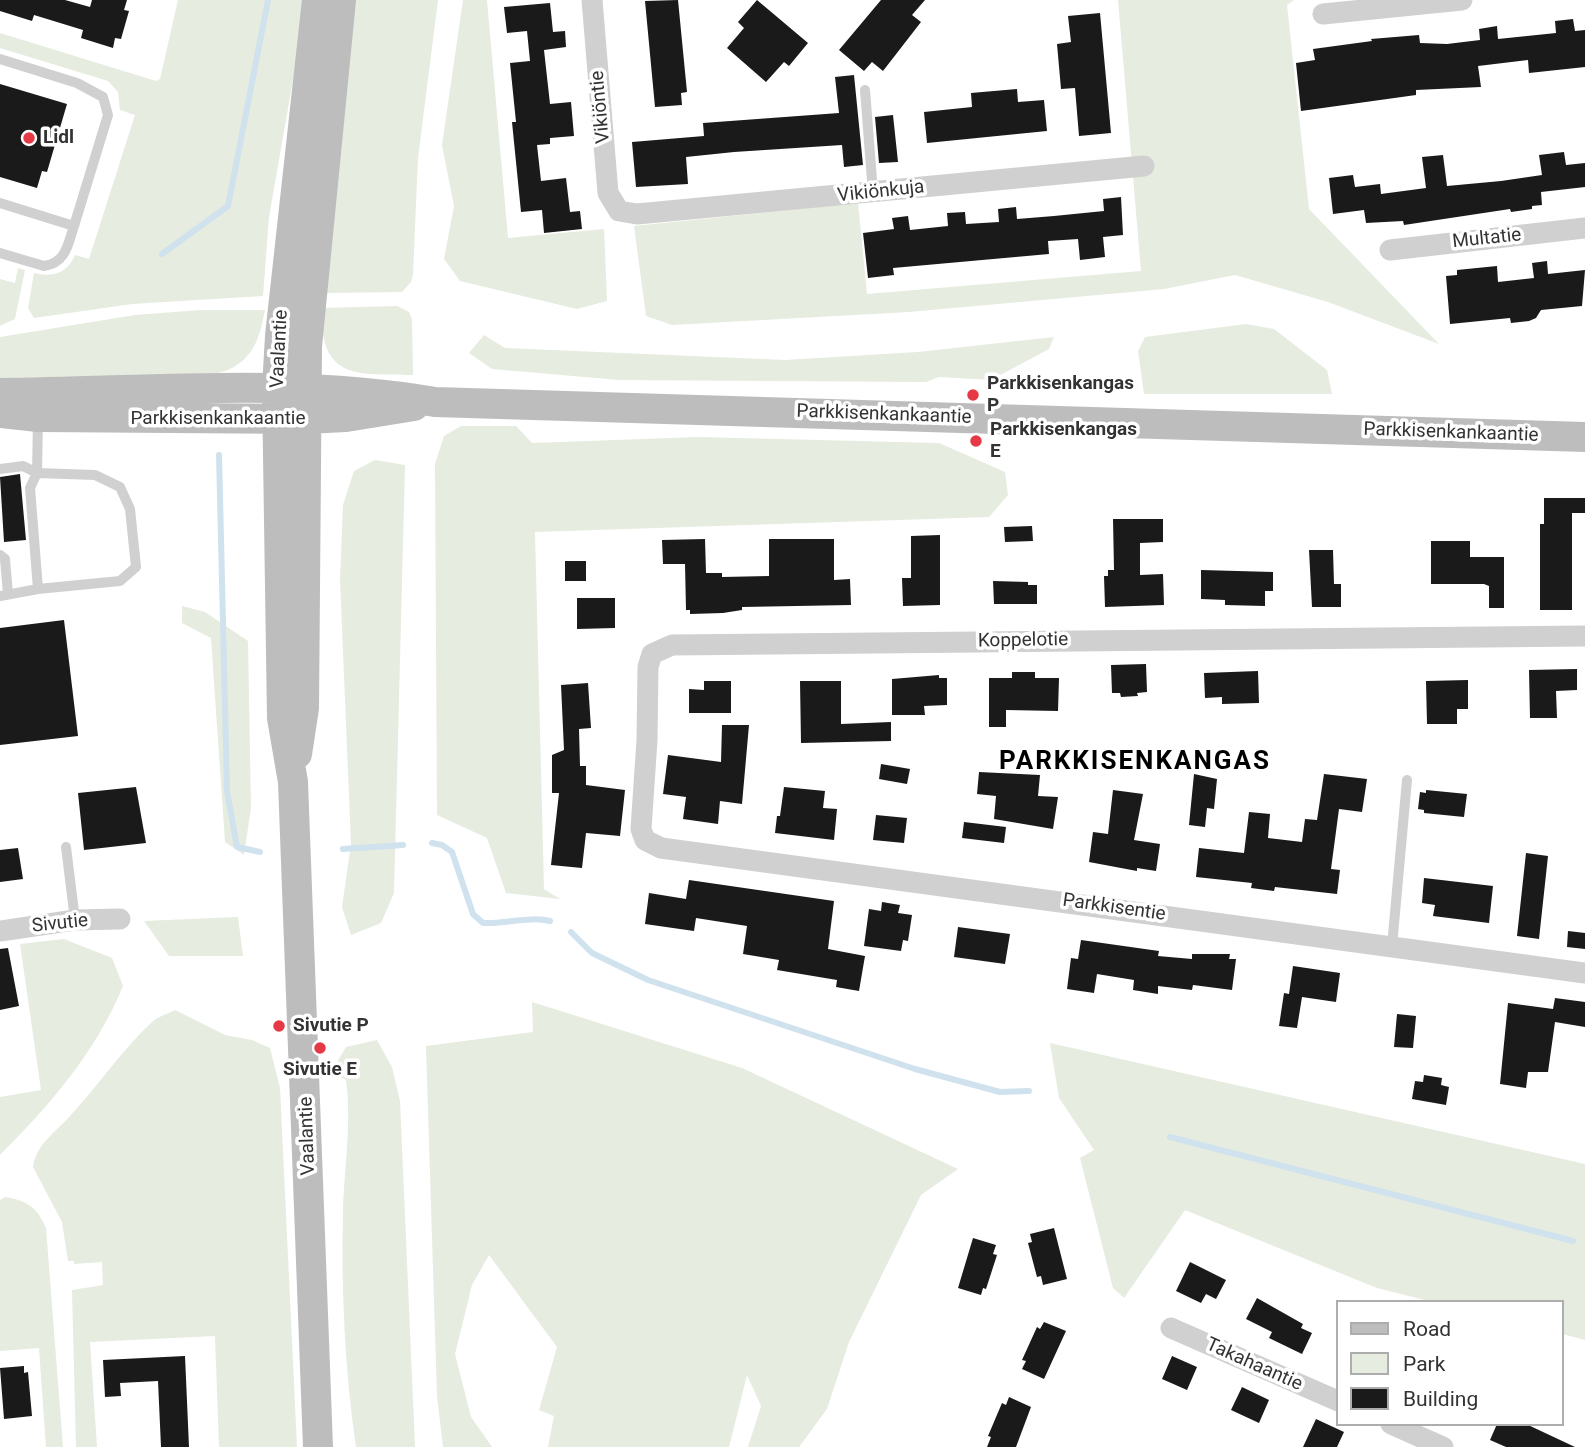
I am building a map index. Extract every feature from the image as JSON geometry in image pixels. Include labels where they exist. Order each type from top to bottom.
[{"type":"main road","name":"Vaalantie","points":[[317,0],[285,280],[292,420],[282,718],[293,782],[318,1447]]},
{"type":"main road","name":"Vaalantie","points":[[292,388],[307,346],[341,0]]},
{"type":"main road","name":"Parkkisenkankaantie","points":[[0,413],[38,405],[292,388],[351,389],[435,402],[1585,437]]},
{"type":"main road","name":"Parkkisenkankaantie","points":[[0,393],[38,405],[292,420],[346,417],[435,402]]},
{"type":"street","name":"Vikiöntie","points":[[592,0],[608,193],[619,211]]},
{"type":"street","points":[[1323,14],[1462,0]]},
{"type":"street","name":"Vikiönkuja","points":[[619,211],[637,214],[1144,166]]},
{"type":"street","name":"Multatie","points":[[1390,250],[1585,228]]},
{"type":"street","name":"Koppelotie","points":[[645,840],[641,828],[648,740],[648,667],[652,654],[672,645],[1585,636]]},
{"type":"street","name":"Parkkisentie","points":[[645,840],[661,848],[1585,973]]},
{"type":"street","name":"Sivutie","points":[[0,931],[75,920],[120,919]]},
{"type":"street","name":"Takahaantie","points":[[1171,1328],[1336,1400]]},
{"type":"street","points":[[1396,1426],[1443,1447]]},
{"type":"lane","points":[[0,59],[77,83],[103,97],[108,115],[64,255],[51,265],[44,266],[0,253]]},
{"type":"lane","points":[[864,90],[873,193]]},
{"type":"lane","points":[[0,203],[74,226]]},
{"type":"lane","points":[[38,405],[37,473],[30,488],[38,589]]},
{"type":"lane","points":[[0,469],[23,466],[37,473],[95,475],[120,487],[130,509],[136,567],[120,581],[4,595],[5,559],[0,555]]},
{"type":"lane","points":[[1392,946],[1407,780]]},
{"type":"lane","points":[[66,848],[75,920]]},
{"type":"green space","points":[[178,0],[307,0],[269,217],[263,296],[132,304],[34,318],[28,308],[34,273],[59,273],[75,255],[89,259],[135,115],[120,110],[118,92],[108,81],[0,48],[0,33],[156,81],[160,79]]},
{"type":"green space","points":[[350,0],[438,0],[418,158],[413,274],[411,282],[402,292],[323,293]]},
{"type":"green space","points":[[463,0],[487,0],[508,238],[604,229],[607,301],[577,309],[460,281],[444,259],[454,206],[442,145]]},
{"type":"green space","points":[[1118,0],[1294,0],[1287,5],[1309,209],[1439,344],[1328,302],[1235,275],[1164,289],[909,312],[672,325],[646,316],[634,226],[858,203],[867,294],[1141,271]]},
{"type":"green space","points":[[18,268],[25,270],[15,319],[0,326],[0,279],[15,283]]},
{"type":"green space","points":[[397,306],[409,312],[412,319],[413,375],[358,372],[335,361],[327,349],[321,308]]},
{"type":"green space","points":[[201,310],[265,310],[252,350],[240,363],[214,374],[188,378],[0,381],[0,337],[135,315]]},
{"type":"green space","points":[[1246,324],[1274,329],[1327,370],[1332,394],[1144,394],[1138,351],[1145,337]]},
{"type":"green space","points":[[484,335],[505,348],[785,360],[918,352],[1054,337],[1049,349],[991,380],[939,377],[926,382],[619,380],[492,369],[469,353]]},
{"type":"green space","points":[[461,426],[516,426],[532,443],[698,437],[939,443],[1005,472],[1008,495],[989,517],[535,532],[544,889],[560,899],[506,893],[487,838],[437,815],[435,464],[444,436]]},
{"type":"green space","points":[[375,460],[405,465],[394,893],[381,923],[351,935],[342,907],[351,844],[340,579],[343,505],[354,471]]},
{"type":"green space","points":[[182,606],[205,612],[248,641],[251,808],[244,855],[225,842],[211,638],[182,623]]},
{"type":"green space","points":[[238,917],[243,956],[169,956],[144,921]]},
{"type":"green space","points":[[64,939],[112,958],[123,986],[99,1033],[70,1076],[37,1117],[0,1155],[0,1097],[41,1090],[20,944]]},
{"type":"green space","points":[[532,1002],[742,1068],[958,1169],[921,1195],[849,1342],[827,1409],[799,1447],[748,1447],[761,1406],[747,1375],[729,1447],[548,1447],[554,1416],[539,1410],[557,1347],[489,1255],[472,1285],[455,1354],[471,1417],[492,1447],[443,1447],[437,1396],[426,1046],[533,1032]]},
{"type":"green space","points":[[175,1010],[225,1035],[252,1040],[270,1048],[280,1088],[297,1447],[219,1447],[215,1336],[90,1342],[97,1447],[76,1447],[72,1290],[103,1285],[102,1262],[74,1264],[74,1261],[68,1261],[62,1222],[33,1167],[42,1145],[80,1105],[130,1045],[153,1021]]},
{"type":"green space","points":[[377,1040],[392,1067],[400,1101],[415,1447],[356,1447],[349,1389],[343,1271],[348,1097],[346,1080],[339,1076],[336,1064],[346,1047]]},
{"type":"green space","points":[[1050,1043],[1585,1164],[1585,1340],[1564,1335],[1564,1300],[1425,1300],[1377,1288],[1185,1210],[1124,1298],[1113,1288],[1080,1158],[1094,1150],[1059,1098]]},
{"type":"green space","points":[[5,1197],[31,1206],[46,1228],[63,1447],[46,1447],[39,1348],[0,1351],[0,1200]]},
{"type":"building","points":[[0,0],[65,0],[90,7],[92,0],[127,0],[124,10],[129,11],[121,39],[115,38],[113,48],[81,38],[83,30],[34,15],[32,21],[0,11]]},
{"type":"building","points":[[678,0],[687,92],[681,93],[682,105],[655,107],[645,1]]},
{"type":"building","points":[[757,0],[808,43],[789,66],[784,62],[766,82],[727,48],[744,28],[738,22]]},
{"type":"building","points":[[881,0],[925,0],[912,15],[921,22],[883,71],[872,62],[864,71],[839,50]]},
{"type":"building","points":[[550,3],[553,32],[565,31],[566,47],[544,50],[550,104],[571,102],[574,136],[550,138],[550,144],[537,145],[541,181],[566,178],[570,212],[580,211],[582,229],[544,233],[542,210],[521,212],[512,122],[516,122],[510,63],[530,61],[527,31],[507,33],[504,7]]},
{"type":"building","points":[[1100,13],[1111,133],[1079,136],[1075,88],[1061,89],[1057,44],[1071,42],[1068,16]]},
{"type":"building","points":[[1573,19],[1575,31],[1585,30],[1585,67],[1529,73],[1528,60],[1478,66],[1481,87],[1416,90],[1416,95],[1301,111],[1296,63],[1315,60],[1313,49],[1372,41],[1371,39],[1419,35],[1420,43],[1447,44],[1480,40],[1479,29],[1497,26],[1498,39],[1556,33],[1555,21]]},
{"type":"building","points":[[854,75],[863,165],[844,167],[842,145],[734,152],[686,157],[688,184],[636,187],[632,142],[704,136],[703,123],[839,113],[835,77]]},
{"type":"building","name":"Lidl","points":[[0,84],[67,104],[47,172],[42,171],[37,188],[0,177]]},
{"type":"building","points":[[1017,89],[1018,102],[1044,100],[1047,131],[927,143],[924,112],[972,107],[971,93]]},
{"type":"building","points":[[893,115],[898,162],[879,163],[875,117]]},
{"type":"building","points":[[1564,152],[1566,165],[1585,163],[1585,187],[1541,192],[1542,205],[1532,206],[1532,209],[1511,212],[1510,209],[1404,225],[1403,221],[1366,223],[1364,210],[1333,214],[1329,178],[1353,175],[1355,187],[1380,184],[1381,194],[1426,188],[1422,157],[1443,155],[1447,186],[1501,181],[1542,175],[1539,155]]},
{"type":"building","points":[[1121,197],[1123,235],[1103,237],[1105,257],[1080,260],[1078,239],[1048,241],[1049,254],[893,268],[894,275],[868,278],[863,233],[894,229],[892,218],[908,216],[910,230],[948,226],[947,213],[965,212],[966,224],[999,222],[998,209],[1016,207],[1017,219],[1054,216],[1104,211],[1103,199]]},
{"type":"building","points":[[1547,261],[1548,274],[1585,270],[1582,306],[1541,310],[1536,318],[1529,321],[1511,323],[1510,318],[1450,324],[1446,276],[1457,275],[1457,270],[1497,266],[1498,282],[1534,278],[1532,263]]},
{"type":"building","points":[[20,474],[26,540],[4,542],[0,477]]},
{"type":"building","points":[[1544,498],[1585,498],[1585,513],[1572,513],[1572,610],[1540,610],[1540,524],[1544,524]]},
{"type":"building","points":[[1113,519],[1163,519],[1163,542],[1140,543],[1140,575],[1163,574],[1164,605],[1105,607],[1104,576],[1108,576],[1108,570],[1114,570]]},
{"type":"building","points":[[1032,526],[1033,541],[1005,542],[1004,527]]},
{"type":"building","points":[[940,535],[940,605],[903,606],[902,578],[911,578],[911,536]]},
{"type":"building","points":[[705,539],[706,573],[722,573],[722,577],[769,576],[769,539],[834,539],[834,580],[850,579],[851,605],[742,607],[742,610],[723,613],[690,614],[690,610],[686,610],[685,564],[663,564],[662,540]]},
{"type":"building","points":[[1431,541],[1470,541],[1470,557],[1504,557],[1504,608],[1489,608],[1489,586],[1484,584],[1431,584]]},
{"type":"building","points":[[1309,550],[1333,550],[1334,584],[1341,584],[1341,607],[1312,607]]},
{"type":"building","points":[[565,561],[586,561],[586,581],[565,581]]},
{"type":"building","points":[[1201,570],[1273,572],[1273,591],[1265,591],[1265,606],[1225,605],[1225,600],[1201,599]]},
{"type":"building","points":[[993,581],[1028,582],[1028,585],[1037,585],[1037,604],[994,604]]},
{"type":"building","points":[[577,598],[615,598],[615,628],[577,629]]},
{"type":"building","points":[[64,620],[78,736],[0,745],[0,628]]},
{"type":"building","points":[[1146,664],[1147,692],[1137,693],[1138,696],[1121,697],[1120,693],[1112,693],[1111,665]]},
{"type":"building","points":[[1577,669],[1577,690],[1556,691],[1557,718],[1530,718],[1529,670]]},
{"type":"building","points":[[1258,671],[1259,703],[1222,704],[1222,697],[1205,698],[1204,673]]},
{"type":"building","points":[[1012,672],[1035,672],[1035,678],[1059,678],[1058,711],[1006,710],[1006,727],[989,727],[989,678],[1012,678]]},
{"type":"building","points":[[939,675],[939,678],[947,678],[947,705],[924,706],[925,715],[892,715],[892,679]]},
{"type":"building","points":[[1468,680],[1468,709],[1457,709],[1457,724],[1427,724],[1426,681]]},
{"type":"building","points":[[704,681],[731,681],[731,713],[689,713],[689,689],[704,690]]},
{"type":"building","points":[[800,681],[841,681],[841,724],[891,722],[891,741],[801,743]]},
{"type":"building","points":[[588,683],[591,728],[579,729],[580,766],[586,766],[586,785],[625,790],[620,836],[586,833],[582,868],[551,865],[559,793],[552,793],[552,755],[564,750],[561,685]]},
{"type":"building","points":[[722,725],[749,725],[742,804],[720,801],[718,824],[683,819],[686,797],[663,794],[668,755],[721,762]]},
{"type":"building","points":[[881,764],[910,769],[907,784],[879,779]]},
{"type":"building","points":[[979,772],[1040,775],[1038,796],[1058,797],[1053,829],[994,819],[996,796],[977,794]]},
{"type":"building","points":[[1194,774],[1217,779],[1214,809],[1207,808],[1205,827],[1189,825]]},
{"type":"building","points":[[1324,774],[1367,779],[1362,812],[1339,809],[1331,869],[1340,870],[1337,894],[1275,887],[1274,891],[1251,888],[1252,883],[1196,877],[1199,848],[1244,853],[1249,812],[1270,814],[1268,838],[1302,842],[1305,819],[1317,820]]},
{"type":"building","points":[[136,787],[146,843],[84,850],[78,793]]},
{"type":"building","points":[[784,787],[825,791],[823,808],[837,809],[834,840],[775,833]]},
{"type":"building","points":[[1113,790],[1143,794],[1134,840],[1160,844],[1156,871],[1137,868],[1137,871],[1089,862],[1093,832],[1108,834]]},
{"type":"building","points":[[1426,790],[1467,794],[1464,817],[1424,813],[1424,810],[1418,809],[1420,792],[1426,793]]},
{"type":"building","points":[[876,815],[907,818],[904,843],[873,840]]},
{"type":"building","points":[[964,822],[1006,827],[1004,843],[962,838]]},
{"type":"building","points":[[18,848],[23,879],[0,882],[0,850]]},
{"type":"building","points":[[1526,853],[1548,856],[1539,939],[1517,936]]},
{"type":"building","points":[[1424,878],[1493,886],[1489,923],[1433,916],[1435,905],[1422,903]]},
{"type":"building","points":[[689,880],[834,901],[828,949],[865,956],[859,991],[836,987],[837,980],[777,970],[779,960],[743,954],[747,926],[696,918],[694,931],[645,924],[649,893],[686,899]]},
{"type":"building","points":[[882,902],[900,905],[898,913],[912,915],[908,941],[903,940],[901,951],[864,946],[869,909],[881,911]]},
{"type":"building","points":[[958,927],[1010,934],[1005,964],[954,957]]},
{"type":"building","points":[[1568,931],[1585,933],[1585,949],[1567,947]]},
{"type":"building","points":[[1081,940],[1159,951],[1158,956],[1192,959],[1192,954],[1230,954],[1229,959],[1236,959],[1232,990],[1193,985],[1192,990],[1158,986],[1158,994],[1133,990],[1134,980],[1097,974],[1094,993],[1067,989],[1071,958],[1078,959]]},
{"type":"building","points":[[8,948],[19,1006],[0,1010],[0,949]]},
{"type":"building","points":[[1293,966],[1340,973],[1336,1002],[1302,997],[1297,1028],[1279,1026],[1284,993],[1289,994]]},
{"type":"building","points":[[1555,998],[1585,1002],[1585,1027],[1555,1022],[1548,1072],[1528,1072],[1526,1088],[1500,1084],[1508,1003],[1553,1009]]},
{"type":"building","points":[[1397,1014],[1416,1016],[1413,1048],[1394,1047]]},
{"type":"building","points":[[1424,1075],[1442,1078],[1441,1085],[1449,1087],[1446,1105],[1412,1099],[1415,1081],[1423,1082]]},
{"type":"building","points":[[1054,1228],[1067,1279],[1043,1285],[1041,1276],[1037,1277],[1028,1243],[1032,1242],[1030,1234]]},
{"type":"building","points":[[973,1238],[996,1245],[993,1254],[997,1255],[986,1289],[983,1288],[981,1295],[958,1288]]},
{"type":"building","points":[[1190,1262],[1226,1280],[1216,1299],[1206,1294],[1201,1303],[1176,1291]]},
{"type":"building","points":[[1257,1298],[1303,1324],[1301,1328],[1312,1333],[1302,1354],[1269,1338],[1272,1332],[1246,1319]]},
{"type":"building","points":[[1044,1322],[1066,1331],[1044,1379],[1022,1369],[1026,1361],[1022,1360],[1037,1327],[1040,1329]]},
{"type":"building","points":[[185,1356],[189,1447],[161,1447],[158,1381],[120,1383],[121,1396],[105,1397],[103,1360]]},
{"type":"building","points":[[1172,1356],[1197,1367],[1187,1390],[1162,1379]]},
{"type":"building","points":[[24,1366],[24,1373],[28,1372],[32,1416],[4,1419],[0,1368]]},
{"type":"building","points":[[1242,1387],[1269,1400],[1259,1423],[1231,1410]]},
{"type":"building","points":[[1009,1397],[1031,1407],[1016,1447],[987,1447],[991,1437],[988,1436],[1002,1403],[1006,1405]]},
{"type":"building","points":[[1316,1419],[1344,1432],[1337,1447],[1303,1447]]},
{"type":"building","points":[[1496,1426],[1530,1426],[1575,1447],[1506,1447],[1490,1440]]},
{"type":"waterway","points":[[162,254],[228,206],[268,0]]},
{"type":"waterway","points":[[219,455],[227,791],[237,847],[260,852]]},
{"type":"waterway","points":[[432,843],[442,845],[452,852],[473,914],[483,923],[534,919],[550,921]]},
{"type":"waterway","points":[[343,849],[403,845]]},
{"type":"waterway","points":[[571,932],[592,953],[648,980],[915,1069],[1000,1092],[1029,1091]]},
{"type":"waterway","points":[[1170,1137],[1573,1241]]},
{"type":"place","name":"Lidl","points":[[29,138]]},
{"type":"place","name":"Parkkisenkangas P","points":[[973,395]]},
{"type":"place","name":"Parkkisenkangas E","points":[[976,441]]},
{"type":"place","name":"Sivutie P","points":[[279,1026]]},
{"type":"place","name":"Sivutie E","points":[[320,1048]]},
{"type":"district","name":"PARKKISENKANGAS","points":[[1135,762]]}]
